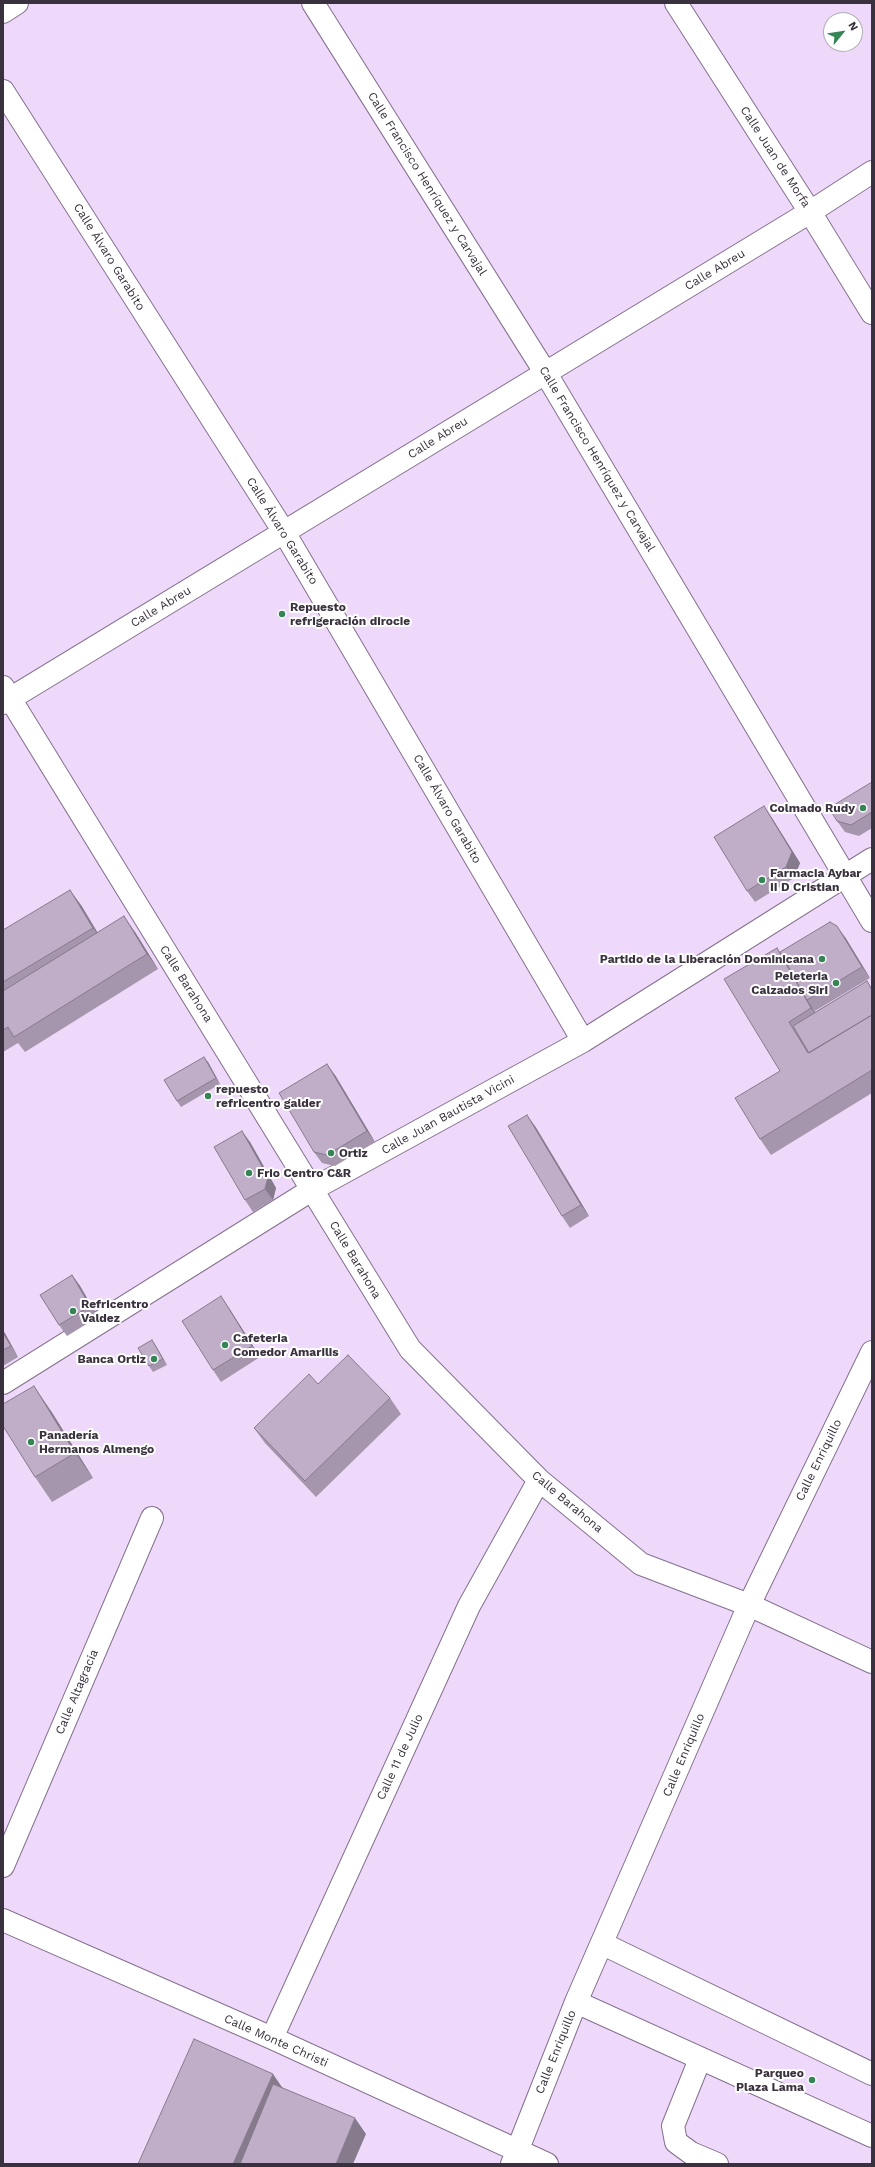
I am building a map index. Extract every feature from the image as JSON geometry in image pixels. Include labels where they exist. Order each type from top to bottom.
[{"type":"street","points":[[3,12],[17,3]]},
{"type":"street","name":"Calle Francisco Henríquez y Carvajal","points":[[313,3],[545,372],[872,921]]},
{"type":"street","name":"Calle Juan de Morfa","points":[[676,3],[810,212],[872,313]]},
{"type":"street","name":"Calle Álvaro Garabito","points":[[3,91],[284,532],[583,1041]]},
{"type":"street","name":"Calle Abreu","points":[[5,696],[284,532],[810,212],[872,172]]},
{"type":"street","name":"Calle Barahona","points":[[5,696],[410,1349],[539,1480],[641,1564],[749,1605],[872,1662]]},
{"type":"street","name":"Calle Juan Bautista Vicini","points":[[3,1383],[312,1189],[583,1041],[872,859]]},
{"type":"street","name":"Calle Enriquillo","points":[[515,2157],[576,2002],[603,1944],[749,1605],[872,1352]]},
{"type":"street","name":"Calle 11 de Julio","points":[[272,2038],[469,1606],[539,1480]]},
{"type":"street","name":"Calle Altagracia","points":[[3,1866],[152,1518]]},
{"type":"street","name":"Calle Monte Christi","points":[[3,1920],[272,2038],[515,2157],[548,2164]]},
{"type":"street","points":[[603,1944],[872,2074]]},
{"type":"street","points":[[576,2002],[872,2136]]},
{"type":"street","points":[[700,2059],[673,2126],[676,2142],[691,2152],[717,2164]]},
{"type":"building","points":[[872,782],[872,812],[851,825],[837,821],[829,808]]},
{"type":"building","points":[[764,806],[792,852],[786,867],[747,891],[714,837]]},
{"type":"building","points":[[70,890],[93,928],[3,982],[3,930]]},
{"type":"building","points":[[124,916],[147,954],[14,1037],[8,1027],[3,1030],[3,991]]},
{"type":"building","points":[[830,922],[837,926],[862,967],[807,1000],[780,952]]},
{"type":"building","points":[[777,948],[811,1008],[789,1022],[808,1053],[872,1015],[872,1070],[760,1139],[735,1098],[780,1071],[724,979]]},
{"type":"building","points":[[867,981],[872,990],[872,1015],[809,1053],[793,1026]]},
{"type":"building","points":[[204,1057],[216,1078],[177,1101],[164,1080]]},
{"type":"building","points":[[327,1064],[367,1131],[327,1155],[314,1152],[279,1093]]},
{"type":"building","points":[[527,1115],[581,1205],[562,1216],[508,1126]]},
{"type":"building","name":"Frio Centro C&R","points":[[242,1131],[268,1177],[265,1189],[245,1200],[214,1147]]},
{"type":"building","name":"Refricentro Valdez","points":[[72,1275],[90,1306],[59,1325],[40,1295]]},
{"type":"building","name":"Cafeteria Comedor Amarilis","points":[[221,1296],[252,1346],[213,1370],[182,1321]]},
{"type":"building","points":[[3,1333],[11,1346],[3,1350]]},
{"type":"building","name":"Banca Ortiz","points":[[152,1340],[163,1359],[149,1366],[138,1348]]},
{"type":"building","points":[[348,1355],[390,1398],[305,1481],[254,1428],[309,1374],[318,1384]]},
{"type":"building","points":[[34,1386],[75,1453],[35,1477],[3,1426],[3,1404]]},
{"type":"building","points":[[194,2039],[273,2074],[233,2164],[138,2164]]},
{"type":"building","points":[[273,2084],[355,2118],[336,2164],[240,2164]]},
{"type":"place","name":"Repuesto refrigeración dirocie","points":[[282,614]]},
{"type":"place","name":"Colmado Rudy","points":[[863,808]]},
{"type":"place","name":"Farmacia Aybar II D Cristian","points":[[762,880]]},
{"type":"place","name":"Partido de la Liberación Dominicana","points":[[822,959]]},
{"type":"place","name":"Peleteria Calzados Siri","points":[[836,983]]},
{"type":"place","name":"repuesto refricentro galder","points":[[208,1096]]},
{"type":"place","name":"Ortiz","points":[[331,1153]]},
{"type":"place","name":"Frio Centro C&R","points":[[249,1173]]},
{"type":"place","name":"Refricentro Valdez","points":[[73,1311]]},
{"type":"place","name":"Cafeteria Comedor Amarilis","points":[[225,1345]]},
{"type":"place","name":"Banca Ortiz","points":[[154,1359]]},
{"type":"place","name":"Panadería Hermanos Almengo","points":[[31,1442]]},
{"type":"place","name":"Parqueo Plaza Lama","points":[[812,2080]]}]
